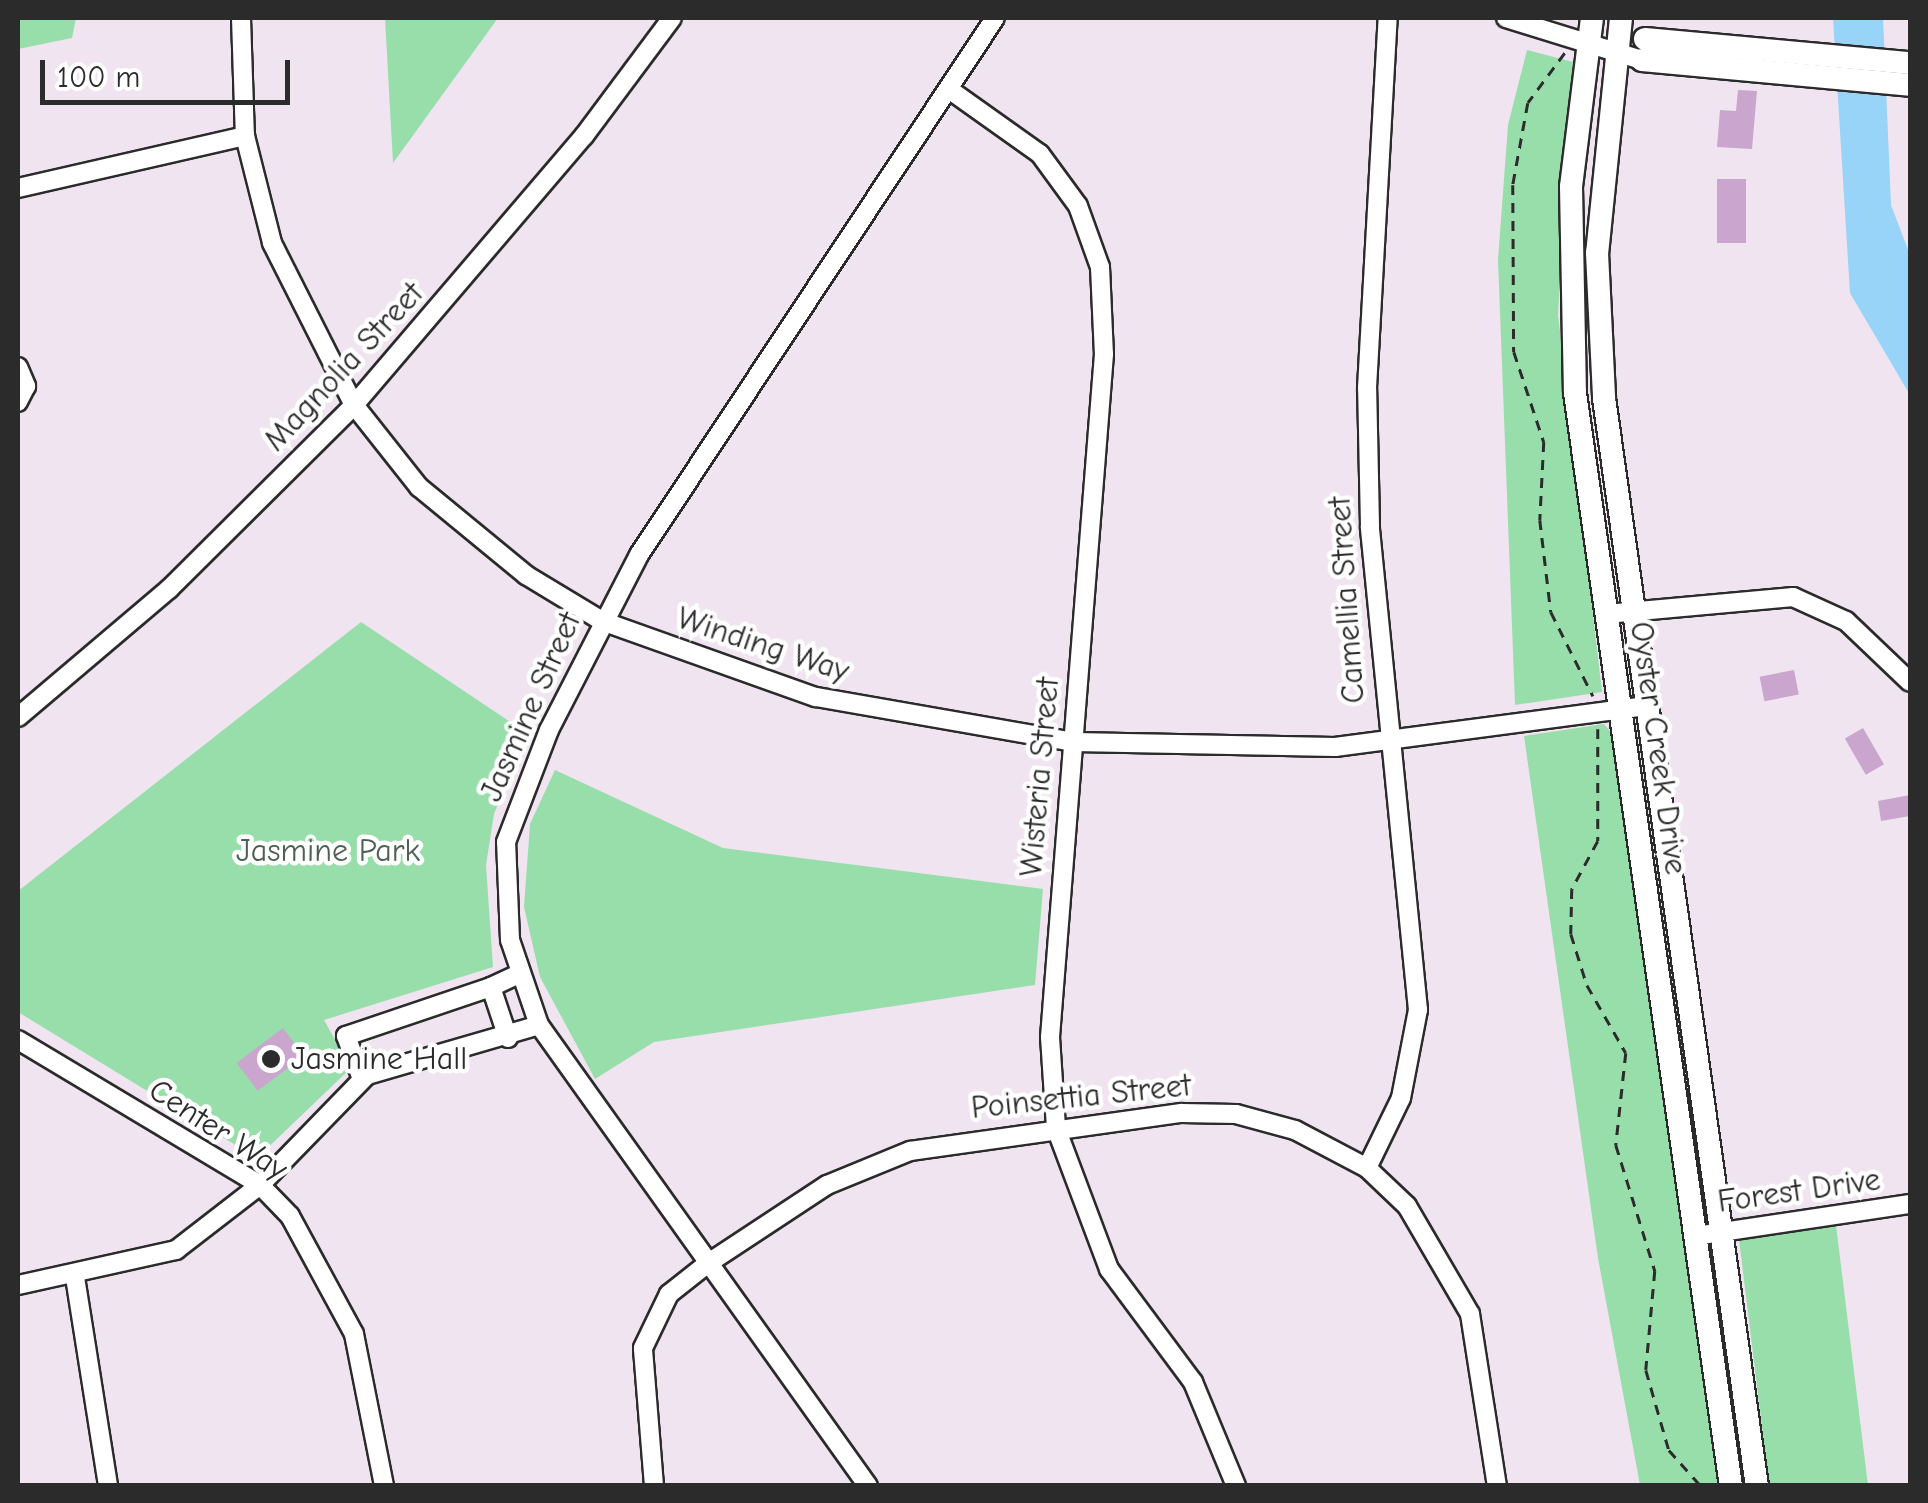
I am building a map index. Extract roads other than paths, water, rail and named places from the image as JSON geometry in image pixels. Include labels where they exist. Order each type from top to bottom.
[{"type":"main road","name":"Oyster Creek Drive","points":[[1592,18],[1578,40],[1568,272],[1606,614],[1731,1486]]},
{"type":"main road","name":"Oyster Creek Drive","points":[[1621,18],[1597,253],[1604,398],[1757,1486]]},
{"type":"main road","points":[[1644,49],[1783,60],[1910,63]]},
{"type":"main road","points":[[1783,60],[1910,85]]},
{"type":"street","name":"Winding Way","points":[[240,18],[245,136],[289,288],[354,405],[419,487],[512,564],[602,621],[816,697],[1074,742],[1253,751],[1388,740],[1646,706]]},
{"type":"street","name":"Magnolia Street","points":[[18,717],[235,528],[354,405],[584,136],[672,18]]},
{"type":"street","name":"Jasmine Street","points":[[868,1486],[539,1025],[519,974],[505,889],[511,823],[602,621],[996,18]]},
{"type":"street","name":"Camellia Street","points":[[1367,1168],[1402,1098],[1418,1010],[1388,740],[1366,388],[1388,18]]},
{"type":"street","points":[[1506,18],[1578,40],[1644,49]]},
{"type":"street","name":"Wisteria Street","points":[[950,90],[1040,154],[1078,206],[1100,267],[1104,354],[1050,1037],[1056,1128],[1109,1269],[1193,1382],[1236,1486]]},
{"type":"street","points":[[18,188],[245,136]]},
{"type":"street","points":[[18,367],[26,386],[18,402]]},
{"type":"street","points":[[1606,614],[1793,597],[1846,622],[1910,682]]},
{"type":"street","points":[[362,1080],[346,1036],[519,974]]},
{"type":"street","points":[[491,986],[508,1038]]},
{"type":"street","points":[[18,1284],[75,1277],[176,1250],[260,1186],[362,1080],[508,1038],[539,1025]]},
{"type":"street","name":"Center Way","points":[[18,1040],[260,1186],[308,1240],[343,1306],[384,1486]]},
{"type":"street","name":"Poinsettia Street","points":[[654,1486],[642,1348],[669,1294],[801,1200],[882,1161],[938,1143],[1056,1128],[1236,1114],[1305,1134],[1367,1168],[1452,1271],[1478,1350],[1497,1486]]},
{"type":"street","name":"Forest Drive","points":[[1695,1236],[1910,1204]]},
{"type":"street","points":[[75,1277],[108,1486]]},
{"type":"water","points":[[1833,18],[1883,18],[1891,205],[1910,255],[1910,395],[1850,293]]},
{"type":"place","name":"Jasmine Hall","points":[[271,1059]]},
{"type":"park label","name":"Jasmine Park","points":[[328,851]]}]
